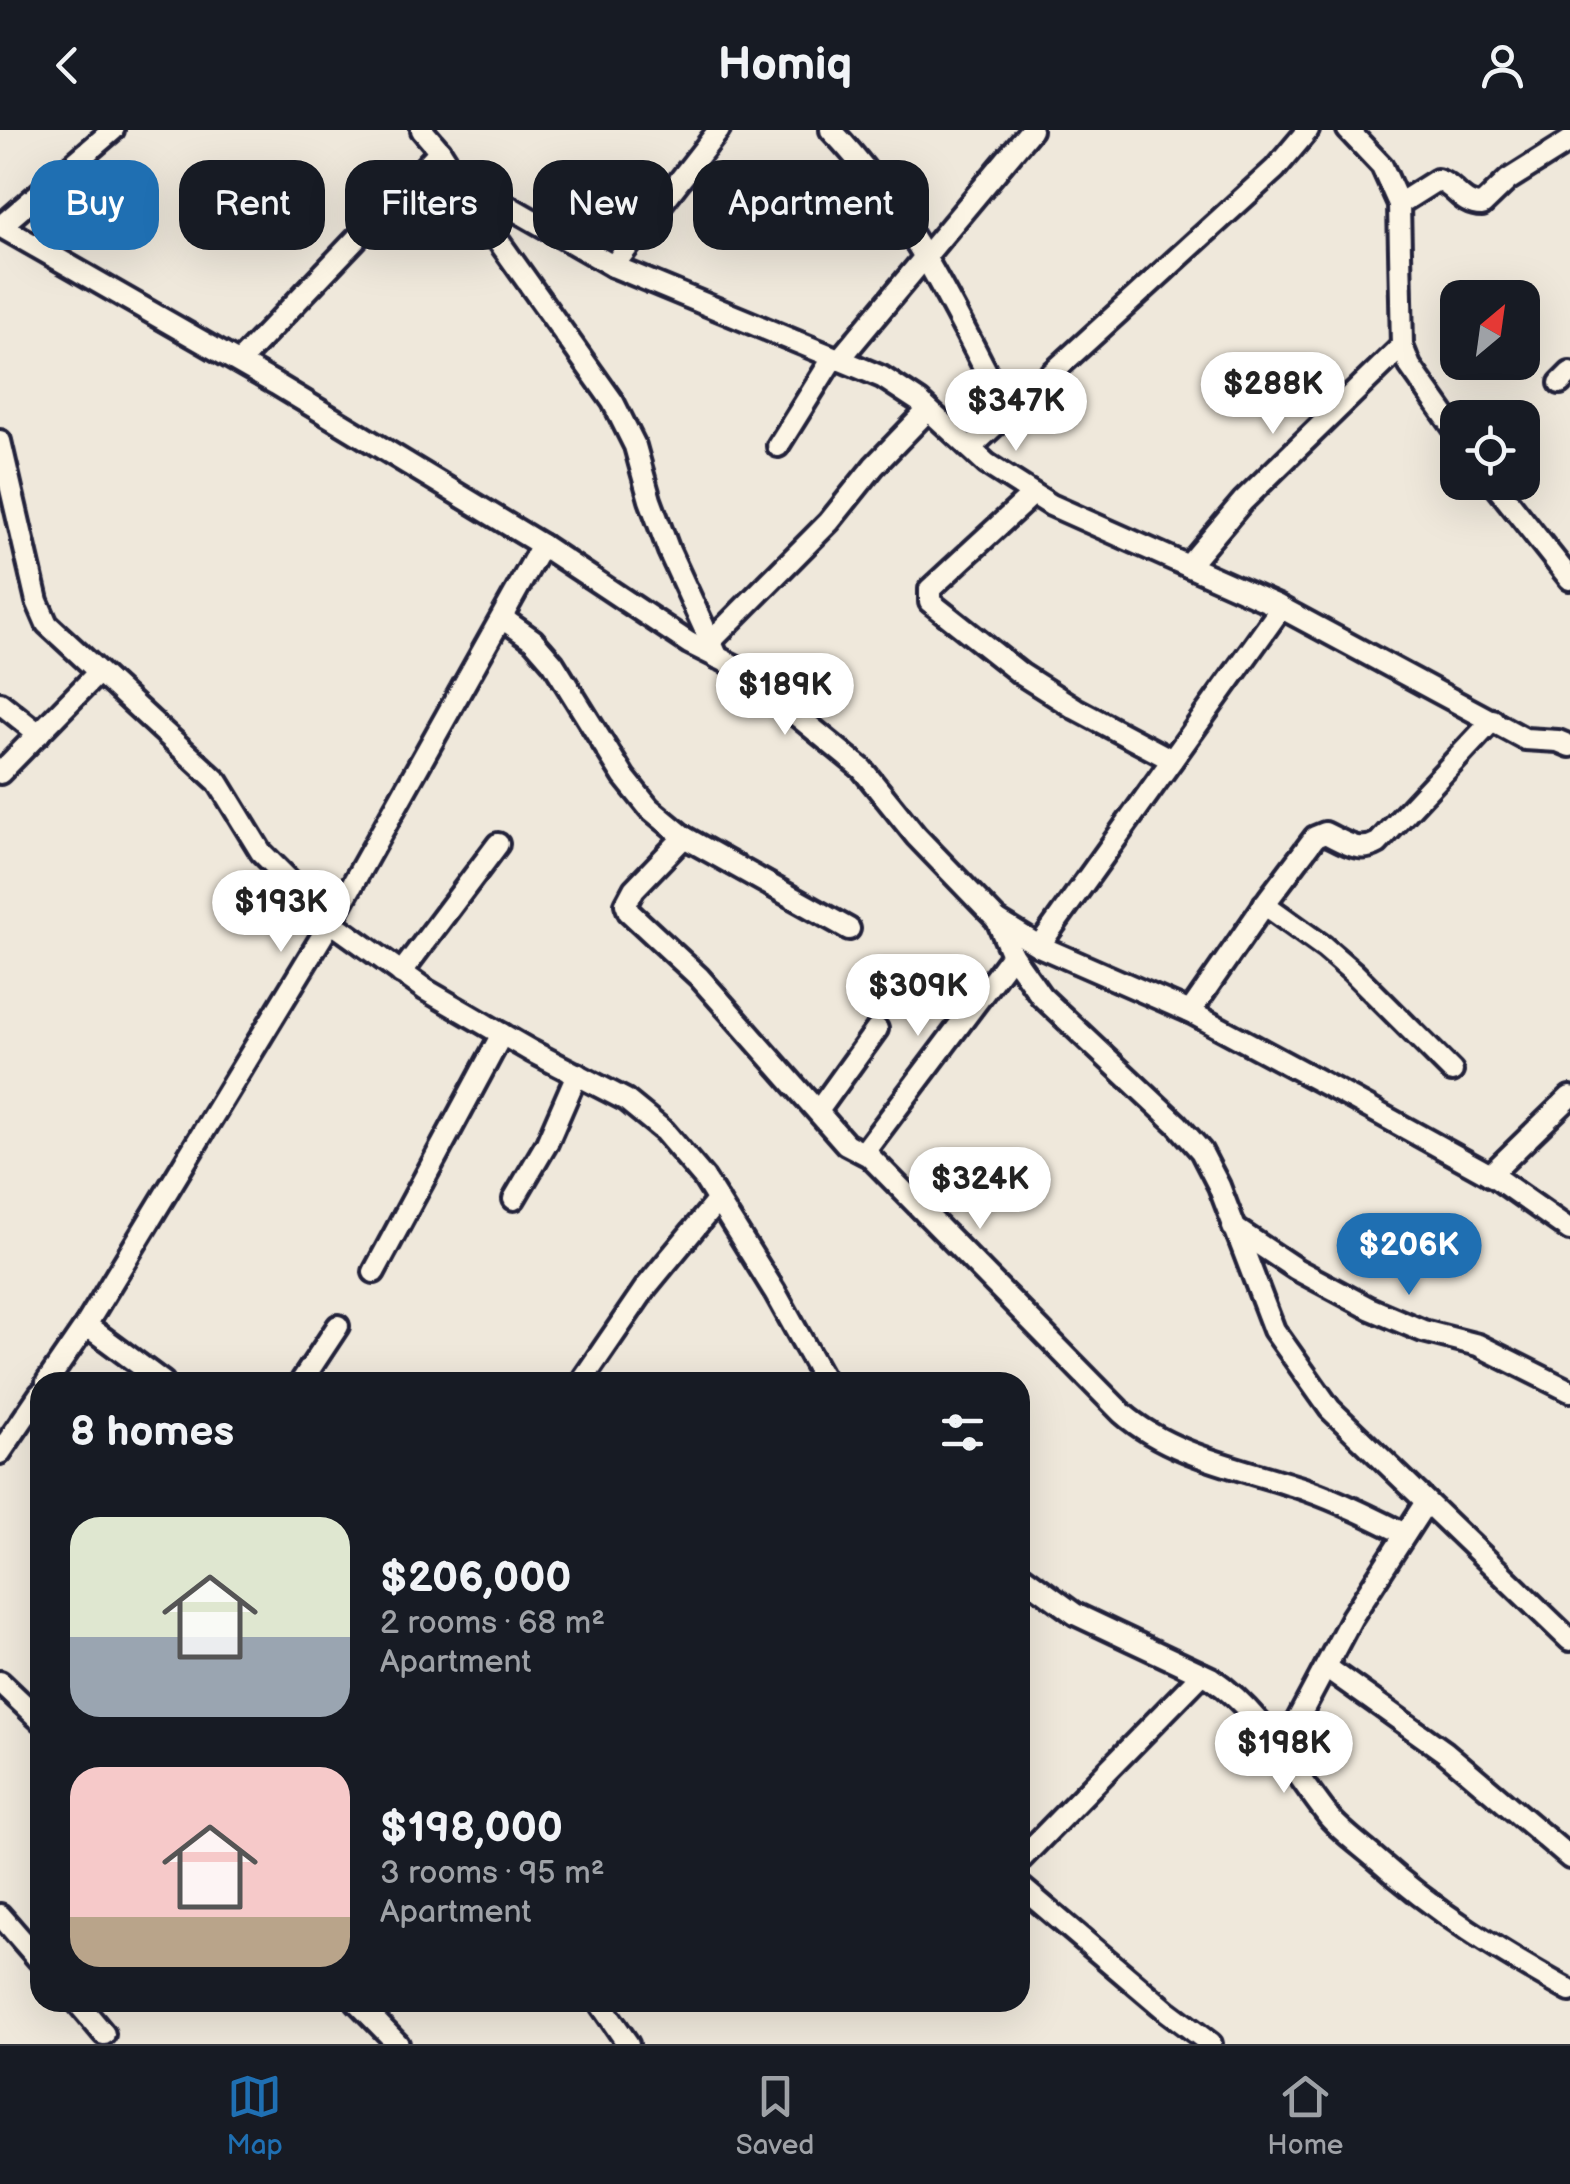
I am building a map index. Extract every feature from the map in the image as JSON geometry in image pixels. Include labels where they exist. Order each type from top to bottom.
[{"type":"street","points":[[113,130],[0,226],[239,362],[542,546],[689,644],[715,650],[862,769],[916,836],[998,920],[1039,946],[1190,1012],[1490,1175],[1570,1230]]},
{"type":"street","points":[[422,130],[445,160]]},
{"type":"street","points":[[613,266],[719,130]]},
{"type":"street","points":[[778,446],[836,359],[1031,130]]},
{"type":"street","points":[[970,448],[1260,182],[1308,130]]},
{"type":"street","points":[[1348,130],[1382,166],[1398,204],[1402,346],[1410,366],[1440,408]]},
{"type":"street","points":[[834,131],[891,201],[925,254],[1008,414]]},
{"type":"street","points":[[1398,204],[1437,180],[1448,184],[1464,202],[1482,204],[1508,180],[1570,141]]},
{"type":"street","points":[[239,362],[440,152]]},
{"type":"street","points":[[513,209],[613,266],[882,376],[928,410],[987,464],[1033,494],[1280,608],[1525,740],[1552,740],[1570,746]]},
{"type":"street","points":[[508,250],[613,402],[635,446],[669,551],[715,650]]},
{"type":"street","points":[[1188,566],[1243,501],[1402,346]]},
{"type":"street","points":[[715,650],[874,466],[928,410]]},
{"type":"street","points":[[0,441],[37,601],[47,624],[218,782],[261,852],[331,922],[502,1034],[638,1108],[664,1130],[704,1178],[819,1372]]},
{"type":"street","points":[[1033,494],[944,574],[930,589],[930,602],[1021,674],[1172,760]]},
{"type":"street","points":[[1506,500],[1570,579]]},
{"type":"street","points":[[55,1372],[331,922],[542,546]]},
{"type":"street","points":[[1039,946],[1280,608]]},
{"type":"street","points":[[502,618],[553,662],[624,777],[650,808],[684,837],[849,929]]},
{"type":"street","points":[[0,773],[98,673]]},
{"type":"street","points":[[0,703],[39,734]]},
{"type":"street","points":[[1190,1012],[1264,904],[1320,834],[1360,848],[1368,849],[1378,843],[1493,720]]},
{"type":"street","points":[[684,837],[634,890],[626,904],[629,912],[699,978],[846,1144],[864,1152],[1134,1424],[1195,1453],[1349,1506],[1405,1534]]},
{"type":"street","points":[[402,972],[498,844]]},
{"type":"street","points":[[1264,904],[1324,947],[1452,1071]]},
{"type":"street","points":[[998,920],[1012,956],[1040,996],[1163,1110],[1201,1151],[1215,1176],[1282,1344],[1330,1410],[1570,1640]]},
{"type":"street","points":[[864,1152],[1012,956]]},
{"type":"street","points":[[818,1111],[877,1029]]},
{"type":"street","points":[[374,1272],[502,1034]]},
{"type":"street","points":[[514,1199],[547,1144],[577,1074]]},
{"type":"street","points":[[1490,1175],[1570,1097]]},
{"type":"street","points":[[589,1372],[646,1286],[718,1200]]},
{"type":"street","points":[[1233,1227],[1296,1269],[1368,1308],[1424,1330],[1478,1344],[1570,1391]]},
{"type":"street","points":[[86,1325],[149,1372]]},
{"type":"street","points":[[308,1372],[338,1326]]},
{"type":"street","points":[[0,1453],[30,1409]]},
{"type":"street","points":[[1281,1751],[1352,1617],[1426,1502]]},
{"type":"street","points":[[1030,1581],[1075,1614],[1230,1691],[1257,1718],[1331,1820],[1404,1884],[1478,1939],[1570,1991]]},
{"type":"street","points":[[1326,1667],[1445,1752],[1570,1858]]},
{"type":"street","points":[[1030,1850],[1202,1674]]},
{"type":"street","points":[[0,1682],[30,1710]]},
{"type":"street","points":[[1030,1895],[1211,2044]]},
{"type":"street","points":[[0,1915],[30,1950]]},
{"type":"street","points":[[84,2012],[105,2041]]},
{"type":"street","points":[[367,2012],[398,2044]]},
{"type":"street","points":[[606,2012],[628,2044]]}]
